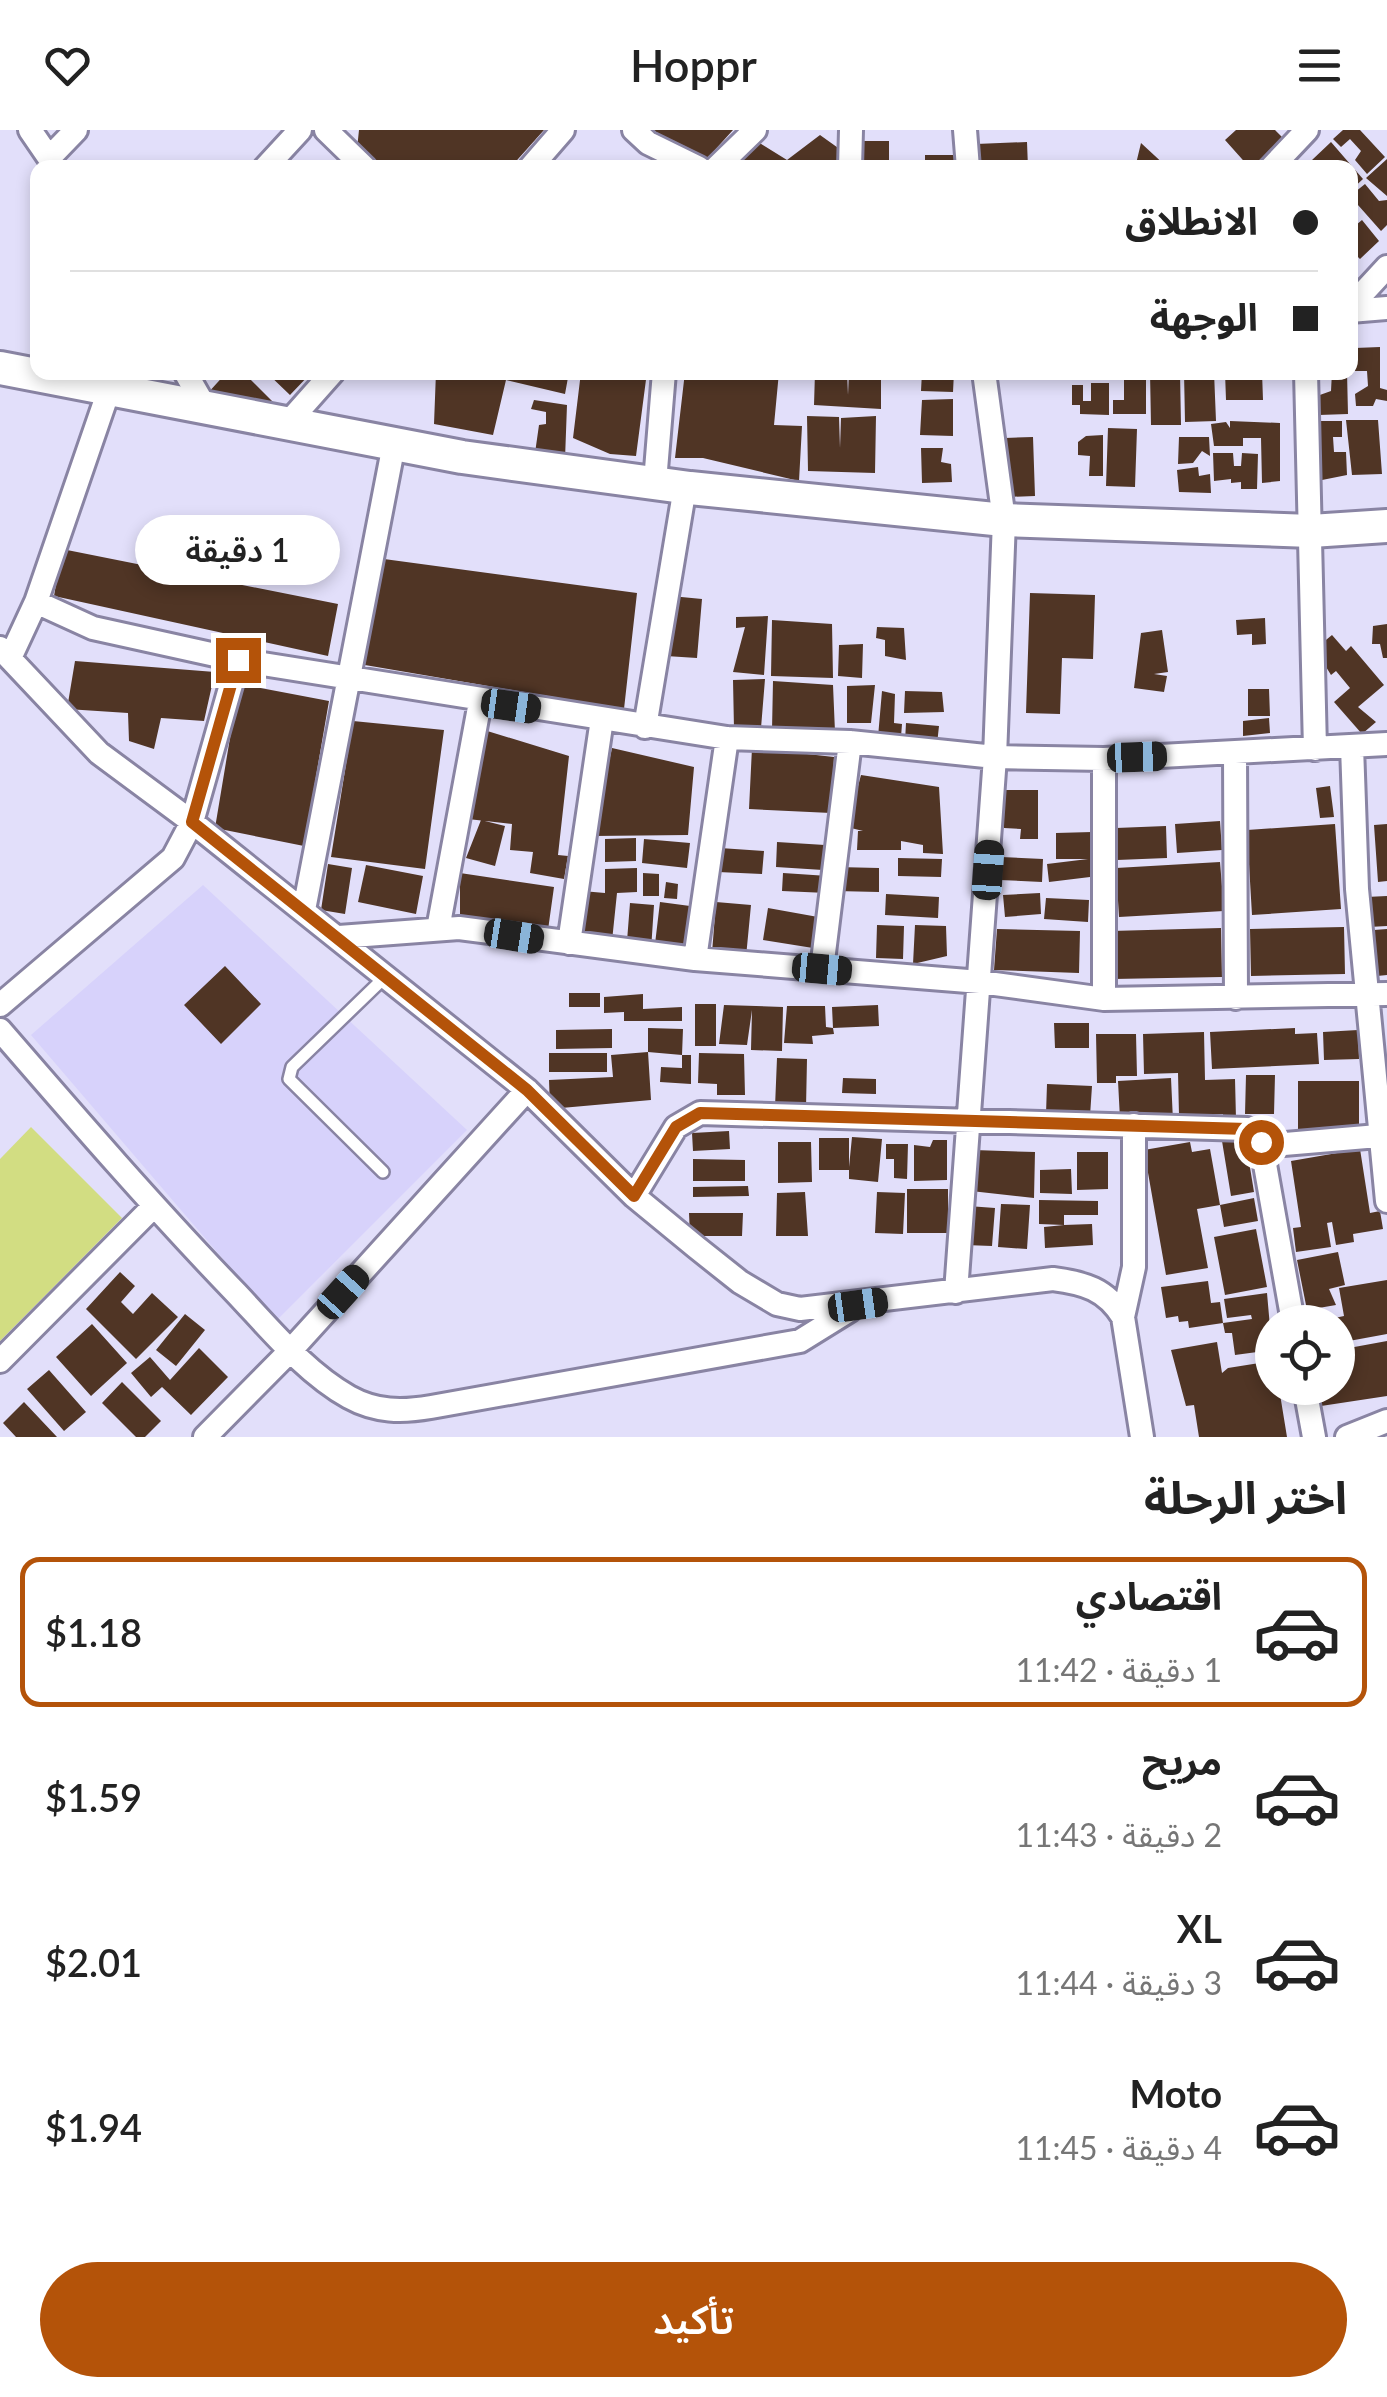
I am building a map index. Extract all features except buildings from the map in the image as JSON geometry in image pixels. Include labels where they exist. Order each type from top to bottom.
[{"type":"main road","points":[[0,368],[30,372]]},
{"type":"main road","points":[[82,380],[286,425],[670,485],[1004,520],[1311,531],[1387,526]]},
{"type":"street","points":[[30,130],[50,160]]},
{"type":"street","points":[[54,160],[76,130]]},
{"type":"street","points":[[273,160],[300,130]]},
{"type":"street","points":[[326,130],[357,160]]},
{"type":"street","points":[[537,160],[564,130]]},
{"type":"street","points":[[634,130],[648,143],[683,160]]},
{"type":"street","points":[[724,160],[755,130]]},
{"type":"street","points":[[850,160],[851,130]]},
{"type":"street","points":[[965,130],[967,160]]},
{"type":"street","points":[[1279,160],[1307,130]]},
{"type":"street","points":[[1358,300],[1387,267]]},
{"type":"street","points":[[1358,309],[1387,308]]},
{"type":"street","points":[[190,380],[204,405]]},
{"type":"street","points":[[286,425],[326,380]]},
{"type":"street","points":[[645,727],[670,485],[664,380]]},
{"type":"street","points":[[956,1292],[995,757],[1004,520],[985,380]]},
{"type":"street","points":[[1306,380],[1315,749]]},
{"type":"street","points":[[110,388],[36,602],[5,653],[99,753],[304,910],[527,1090],[634,1196],[740,1282],[777,1304],[800,1309],[858,1305],[1025,1282],[1076,1282],[1104,1293],[1123,1317]]},
{"type":"street","points":[[304,910],[394,444]]},
{"type":"street","points":[[36,602],[93,628],[238,660],[480,702],[727,738],[850,742],[995,757],[1104,759],[1387,744]]},
{"type":"street","points":[[0,1005],[161,872],[192,822],[238,660]]},
{"type":"street","points":[[438,929],[480,702]]},
{"type":"street","points":[[569,943],[602,720]]},
{"type":"street","points":[[696,959],[727,738]]},
{"type":"street","points":[[822,969],[850,742]]},
{"type":"street","points":[[1352,746],[1377,995],[1378,1136],[1387,1201]]},
{"type":"street","points":[[1234,754],[1236,998]]},
{"type":"street","points":[[1104,759],[1104,999]]},
{"type":"street","points":[[339,938],[459,928],[696,959],[980,982],[1104,999],[1377,995]]},
{"type":"street","points":[[0,1030],[153,1207],[291,1350],[347,1396],[374,1408],[403,1412],[800,1341],[858,1305]]},
{"type":"street","points":[[206,1437],[291,1350],[527,1090]]},
{"type":"street","points":[[634,1196],[676,1127],[700,1113],[1247,1129],[1258,1136],[1262,1146],[1290,1305]]},
{"type":"street","points":[[1134,1125],[1134,1266],[1123,1317],[1142,1437]]},
{"type":"street","points":[[1262,1146],[1378,1136]]},
{"type":"street","points":[[0,1360],[153,1207]]},
{"type":"street","points":[[1308,1405],[1314,1437]]},
{"type":"street","points":[[1347,1437],[1387,1422]]},
{"type":"lane","points":[[384,978],[292,1067],[289,1079],[384,1172]]},
{"type":"shaded area","points":[[203,885],[467,1130],[276,1321],[31,1035]]},
{"type":"green space","points":[[31,1127],[122,1218],[0,1341],[0,1159]]},
{"type":"route","points":[[238,660],[192,822],[527,1090],[634,1196],[676,1127],[700,1113],[1247,1129],[1254,1131],[1261,1142]]}]
